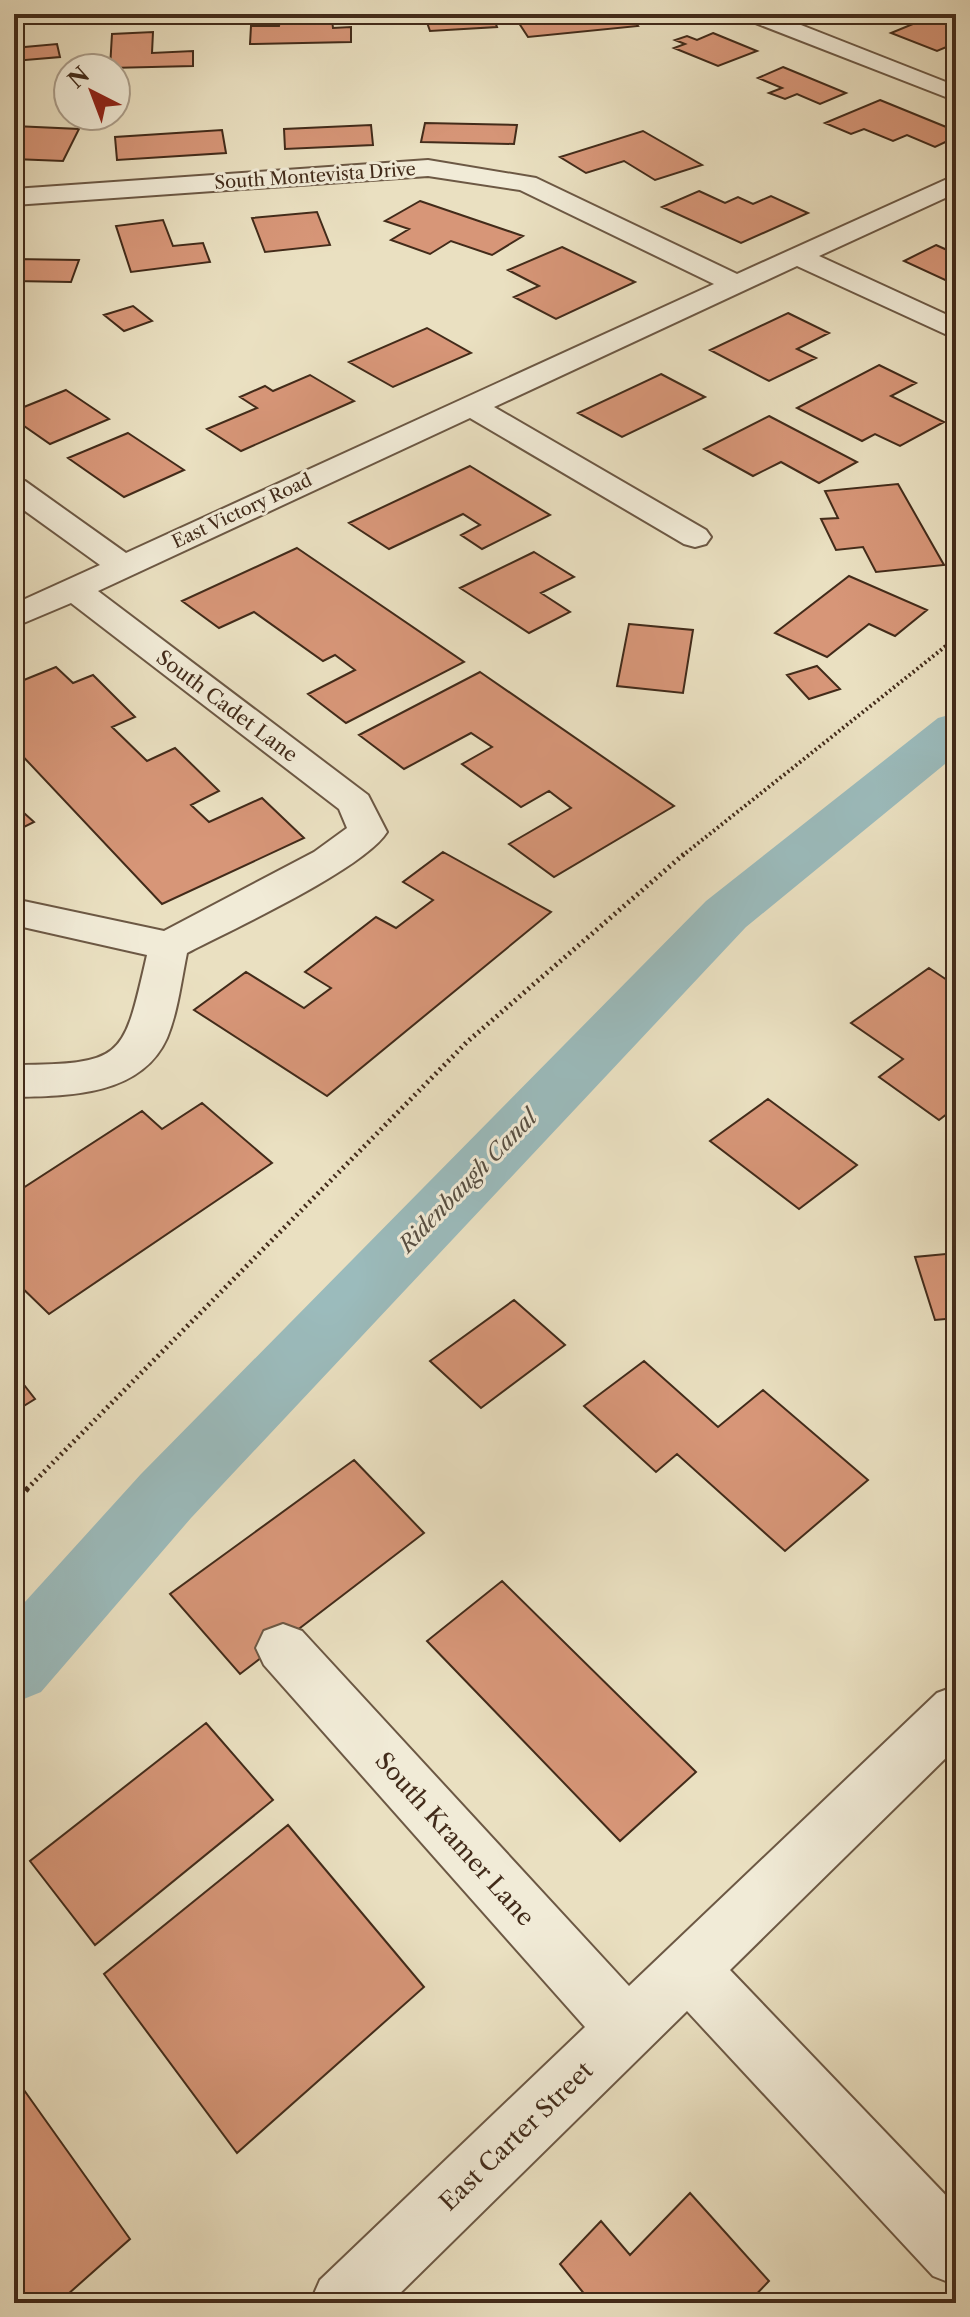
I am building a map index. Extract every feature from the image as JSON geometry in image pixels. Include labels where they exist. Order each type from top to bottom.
[{"type":"street","points":[[753,14],[956,94]]},
{"type":"street","name":"South Montevista Drive","points":[[14,197],[428,168],[527,183],[736,284]]},
{"type":"street","name":"East Victory Road","points":[[14,617],[956,183]]},
{"type":"street","points":[[797,256],[956,330]]},
{"type":"street","points":[[471,406],[695,537]]},
{"type":"street","points":[[14,488],[122,566]]},
{"type":"street","name":"South Cadet Lane","points":[[74,589],[355,803],[368,832],[328,861],[169,946]]},
{"type":"street","points":[[14,912],[169,946],[143,1044],[118,1067],[78,1079],[14,1081]]},
{"type":"street","name":"South Kramer Lane","points":[[283,1648],[627,2029]]},
{"type":"street","name":"East Carter Street","points":[[343,2303],[956,1711]]},
{"type":"street","points":[[688,1969],[956,2253]]},
{"type":"path","points":[[14,1502],[467,1042],[722,821],[956,638]]},
{"type":"building","points":[[424,14],[492,14],[497,27],[430,31]]},
{"type":"building","points":[[513,14],[629,14],[638,26],[528,37]]},
{"type":"building","points":[[840,14],[892,14],[866,24]]},
{"type":"building","points":[[937,14],[956,16],[956,43],[937,51],[891,33]]},
{"type":"building","points":[[332,20],[333,28],[351,27],[351,42],[250,44],[251,26],[279,26],[280,21]]},
{"type":"building","points":[[153,32],[152,53],[193,51],[193,66],[132,67],[132,52],[111,52],[112,34]]},
{"type":"building","points":[[713,33],[757,51],[718,66],[674,48],[685,44],[675,40],[687,36],[697,40]]},
{"type":"building","points":[[57,44],[59,52],[52,52],[52,58],[14,61],[14,48]]},
{"type":"building","points":[[783,67],[846,93],[820,104],[797,94],[785,99],[769,93],[782,88],[758,78]]},
{"type":"building","points":[[880,100],[956,131],[956,137],[935,147],[907,135],[893,141],[864,129],[851,134],[825,123]]},
{"type":"building","points":[[425,123],[517,125],[514,144],[421,142]]},
{"type":"building","points":[[371,125],[373,145],[285,149],[284,129]]},
{"type":"building","points":[[14,126],[78,132],[63,161],[14,159]]},
{"type":"building","points":[[222,130],[226,153],[117,160],[115,137]]},
{"type":"building","points":[[643,131],[702,165],[655,180],[624,161],[586,173],[560,157]]},
{"type":"building","points":[[699,191],[725,203],[738,197],[753,204],[771,196],[808,213],[741,243],[662,207]]},
{"type":"building","points":[[420,201],[523,236],[492,255],[451,241],[430,254],[391,240],[409,229],[385,221]]},
{"type":"building","points":[[317,212],[330,245],[265,252],[252,218]]},
{"type":"building","points":[[163,220],[173,246],[203,243],[210,262],[131,272],[116,226]]},
{"type":"building","points":[[936,245],[956,254],[956,285],[904,261]]},
{"type":"building","points":[[562,247],[635,282],[556,319],[514,297],[539,286],[508,270]]},
{"type":"building","points":[[14,259],[79,260],[71,282],[14,281]]},
{"type":"building","points":[[133,306],[152,321],[124,331],[104,315]]},
{"type":"building","points":[[788,313],[829,333],[797,349],[816,358],[769,381],[710,350]]},
{"type":"building","points":[[427,328],[471,353],[393,387],[349,362]]},
{"type":"building","points":[[879,365],[916,383],[891,396],[944,422],[900,446],[875,434],[862,441],[797,408]]},
{"type":"building","points":[[661,374],[705,397],[622,437],[578,413]]},
{"type":"building","points":[[310,375],[354,401],[241,451],[207,429],[257,408],[240,397],[265,386],[273,391]]},
{"type":"building","points":[[66,390],[109,419],[50,444],[14,419],[14,411]]},
{"type":"building","points":[[769,416],[857,462],[819,483],[781,462],[753,476],[704,449]]},
{"type":"building","points":[[128,433],[184,470],[124,497],[68,458]]},
{"type":"building","points":[[470,466],[550,515],[482,549],[461,535],[480,525],[463,514],[389,549],[349,523]]},
{"type":"building","points":[[898,484],[944,565],[876,572],[863,547],[836,550],[821,519],[838,518],[825,491]]},
{"type":"building","points":[[297,548],[464,662],[346,723],[308,694],[355,670],[335,655],[323,661],[254,612],[219,628],[182,601]]},
{"type":"building","points":[[534,552],[574,577],[541,593],[570,612],[529,633],[460,588]]},
{"type":"building","points":[[849,576],[927,610],[895,636],[869,624],[827,657],[775,633]]},
{"type":"building","points":[[629,624],[693,630],[683,693],[617,686]]},
{"type":"building","points":[[817,666],[840,689],[809,699],[787,675]]},
{"type":"building","points":[[56,667],[73,683],[93,675],[135,717],[112,727],[147,761],[175,748],[219,791],[191,805],[209,822],[262,798],[304,838],[162,904],[14,747],[14,684]]},
{"type":"building","points":[[480,672],[674,806],[554,877],[509,844],[571,808],[549,791],[521,807],[462,764],[492,747],[471,733],[404,769],[359,735]]},
{"type":"building","points":[[14,804],[34,822],[14,832]]},
{"type":"building","points":[[443,852],[551,912],[327,1096],[194,1010],[246,972],[304,1008],[331,988],[305,972],[376,917],[396,928],[433,900],[403,882]]},
{"type":"building","points":[[929,968],[956,986],[956,1107],[939,1120],[879,1077],[903,1059],[851,1023]]},
{"type":"building","points":[[768,1099],[857,1165],[799,1209],[710,1141]]},
{"type":"building","points":[[202,1103],[272,1163],[49,1314],[14,1280],[14,1180],[23,1188],[142,1111],[162,1129]]},
{"type":"building","points":[[956,1253],[956,1318],[935,1320],[915,1257]]},
{"type":"building","points":[[514,1300],[565,1345],[481,1408],[430,1361]]},
{"type":"building","points":[[644,1361],[718,1427],[763,1390],[868,1480],[785,1551],[677,1454],[656,1472],[584,1406]]},
{"type":"building","points":[[14,1372],[35,1399],[14,1412]]},
{"type":"building","points":[[354,1460],[424,1533],[240,1674],[170,1594]]},
{"type":"building","points":[[502,1581],[696,1772],[620,1841],[427,1641]]},
{"type":"building","points":[[206,1723],[273,1800],[95,1945],[30,1861]]},
{"type":"building","points":[[288,1825],[424,1987],[237,2153],[104,1974]]},
{"type":"building","points":[[14,2076],[130,2239],[58,2303],[14,2303]]},
{"type":"building","points":[[690,2193],[769,2281],[748,2303],[580,2303],[586,2296],[560,2264],[601,2221],[630,2255]]},
{"type":"waterway","name":"Ridenbaugh Canal","points":[[14,1668],[166,1496],[726,914],[956,729]]}]
